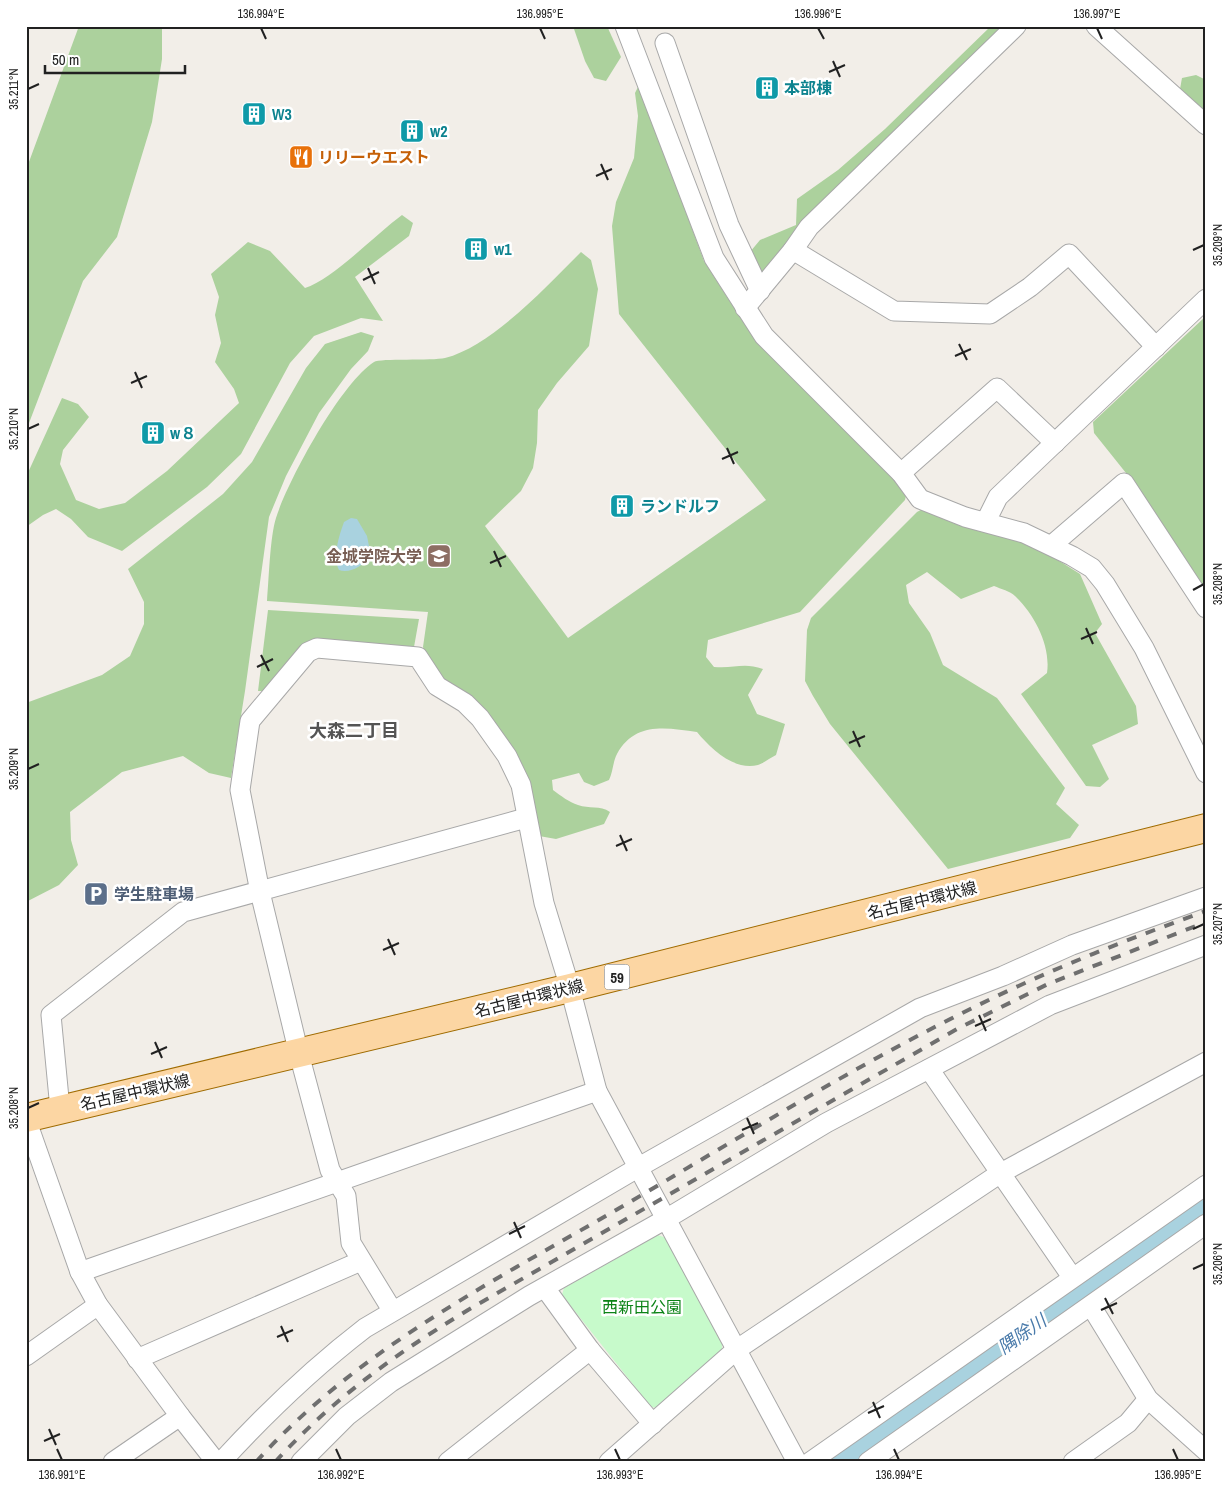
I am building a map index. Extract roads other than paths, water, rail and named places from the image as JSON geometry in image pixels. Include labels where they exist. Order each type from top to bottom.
[{"type":"main road","name":"名古屋中環状線","points":[[26,1118],[570,988],[1206,828]]},
{"type":"street","points":[[625,26],[714,258],[764,336],[901,473],[920,499],[965,517],[1024,532],[1052,545],[1092,568],[1105,584],[1144,648],[1206,773]]},
{"type":"street","points":[[746,308],[809,227],[1016,26]]},
{"type":"street","points":[[1096,26],[1206,124]]},
{"type":"street","points":[[665,43],[729,225],[760,291]]},
{"type":"street","points":[[793,250],[894,311],[990,314],[1030,287],[1068,254],[1156,347]]},
{"type":"street","points":[[986,521],[998,497],[1206,299]]},
{"type":"street","points":[[901,473],[997,388],[1055,443]]},
{"type":"street","points":[[1052,545],[1124,483],[1206,608]]},
{"type":"street","points":[[392,1310],[351,1243],[346,1196],[330,1170],[299,1054],[260,892],[240,790],[250,721],[308,652],[317,648],[418,657],[437,686],[465,703],[480,718],[507,756],[521,785],[544,903],[570,988],[597,1091],[797,1462]]},
{"type":"street","points":[[60,1109],[52,1015],[183,912],[526,818]]},
{"type":"street","points":[[221,1462],[270,1410],[326,1358],[392,1310],[639,1167],[920,1008],[1003,976],[1072,945],[1206,897]]},
{"type":"street","points":[[301,1462],[347,1416],[390,1382],[545,1288],[666,1219],[826,1123],[1050,1005],[1206,945]]},
{"type":"street","points":[[610,1462],[736,1350],[999,1174],[1206,1062]]},
{"type":"street","points":[[929,1069],[999,1174],[1072,1277]]},
{"type":"street","points":[[80,1272],[597,1091]]},
{"type":"street","points":[[26,1118],[80,1272],[98,1306],[216,1462]]},
{"type":"street","points":[[810,1462],[1206,1185]]},
{"type":"street","points":[[868,1462],[1206,1224]]},
{"type":"street","points":[[137,1359],[361,1261]]},
{"type":"street","points":[[545,1288],[590,1350],[653,1424]]},
{"type":"street","points":[[26,1356],[98,1306]]},
{"type":"street","points":[[1091,1306],[1148,1399],[1206,1451]]},
{"type":"street","points":[[448,1462],[590,1350]]},
{"type":"street","points":[[1073,1462],[1128,1423],[1148,1399]]},
{"type":"street","points":[[113,1462],[180,1416]]},
{"type":"water","points":[[351,518],[357,519],[367,536],[371,556],[365,563],[356,568],[343,571],[339,570],[337,565],[337,546],[344,522]]},
{"type":"waterway","name":"隅除川","points":[[838,1462],[1206,1207]]},
{"type":"railway","points":[[256,1462],[296,1422],[338,1385],[383,1351],[429,1320],[807,1097],[900,1045],[995,997],[1099,951],[1206,911]]},
{"type":"railway","points":[[275,1462],[320,1418],[366,1379],[415,1344],[468,1310],[957,1029],[1048,984],[1206,922]]},
{"type":"place","name":"本部棟","points":[[767,88]]},
{"type":"place","name":"W3","points":[[254,114]]},
{"type":"place","name":"w2","points":[[412,131]]},
{"type":"place","name":"リリーウエスト","points":[[301,157]]},
{"type":"place","name":"w1","points":[[476,249]]},
{"type":"place","name":"w８","points":[[153,433]]},
{"type":"place","name":"ランドルフ","points":[[622,506]]},
{"type":"place","name":"金城学院大学","points":[[439,556]]},
{"type":"place","name":"学生駐車場","points":[[96,894]]},
{"type":"district","name":"大森二丁目","points":[[354,730]]},
{"type":"park label","name":"西新田公園","points":[[642,1307]]}]
